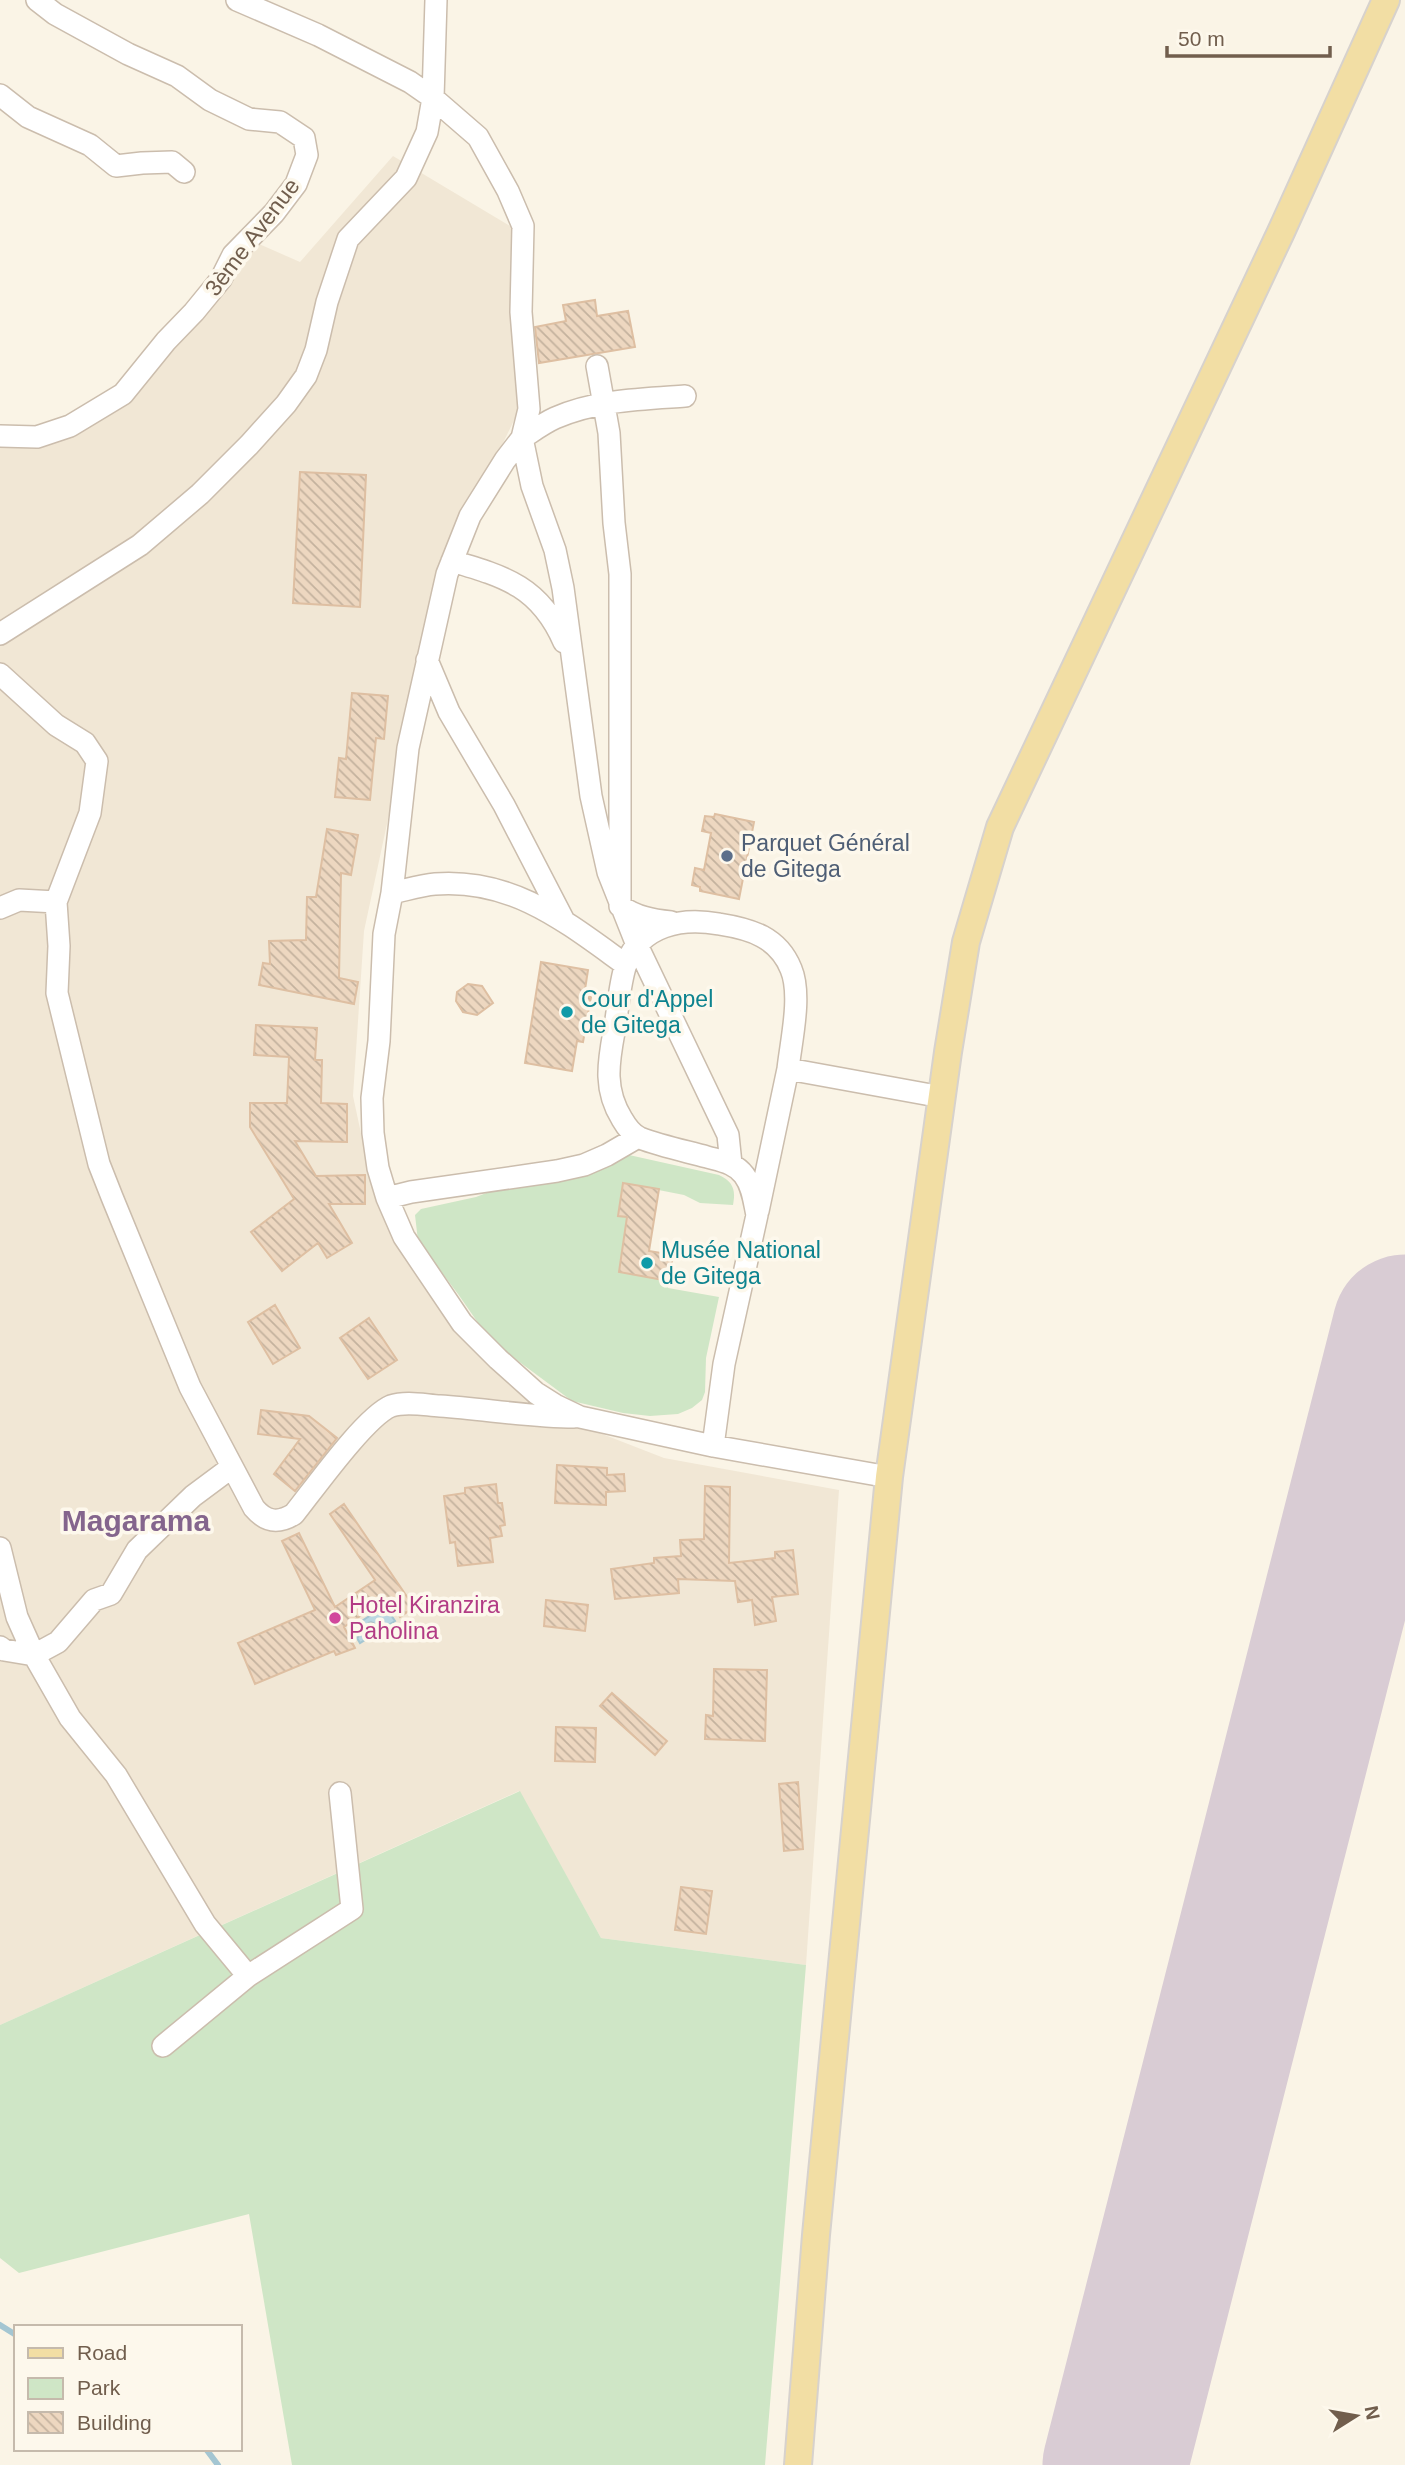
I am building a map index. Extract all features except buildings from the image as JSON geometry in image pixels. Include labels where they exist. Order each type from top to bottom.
[{"type":"main road","points":[[798,2465],[816,2235],[889,1476],[966,942],[1000,827],[1281,232],[1386,0]]},
{"type":"street","name":"3ème Avenue","points":[[0,436],[37,437],[70,426],[122,394],[194,312],[220,279],[233,255],[274,213],[296,184],[307,155],[304,138],[280,122],[249,119],[210,100],[177,76],[128,54],[55,14],[37,0]]},
{"type":"street","points":[[237,0],[363,57],[433,97],[478,137],[508,191],[523,226],[522,312],[528,409],[522,438],[531,486],[555,550],[563,588],[591,796],[600,843],[620,906],[637,945],[728,1135],[731,1164]]},
{"type":"street","points":[[0,634],[140,545],[200,494],[286,404],[306,376],[348,239],[406,178],[427,132],[433,97],[436,0]]},
{"type":"street","points":[[0,95],[28,117],[90,145],[116,166],[172,162],[184,172]]},
{"type":"street","points":[[597,366],[608,433],[620,574],[620,906]]},
{"type":"street","points":[[580,1417],[536,1392],[498,1359],[462,1322],[404,1237],[387,1198],[378,1168],[372,1098],[379,1041],[384,934],[392,893],[408,748],[447,574],[471,516],[505,460],[522,438],[553,419],[579,409],[604,404],[685,396]]},
{"type":"street","points":[[452,561],[489,572],[531,593],[550,614],[573,662]]},
{"type":"street","points":[[427,660],[449,712],[504,805],[563,919]]},
{"type":"street","points":[[0,674],[56,725],[85,743],[97,761],[90,813],[56,902],[59,946],[57,993],[99,1164],[190,1387],[254,1508],[262,1517],[274,1522],[294,1514],[360,1432],[391,1406],[405,1403],[467,1407],[541,1417],[580,1417],[713,1446],[889,1476]]},
{"type":"street","points":[[392,893],[432,884],[462,883],[489,887],[517,896],[563,919],[626,965]]},
{"type":"street","points":[[0,908],[19,900],[56,902]]},
{"type":"street","points":[[620,906],[649,920],[674,923],[702,921],[748,928],[765,937],[782,952],[792,971],[796,991],[788,1069],[724,1364],[713,1446]]},
{"type":"street","points":[[674,923],[654,930],[637,945],[626,965],[608,1067],[609,1088],[625,1125],[638,1137],[731,1164],[744,1175],[752,1192],[757,1215]]},
{"type":"street","points":[[788,1069],[942,1097]]},
{"type":"street","points":[[387,1198],[584,1165],[638,1137]]},
{"type":"street","points":[[0,1647],[34,1655],[58,1642],[94,1600],[111,1594],[137,1550],[193,1496],[232,1467]]},
{"type":"street","points":[[0,1548],[17,1617],[34,1655],[70,1718],[116,1775],[205,1924],[248,1976]]},
{"type":"street","points":[[163,2046],[248,1976],[352,1909],[340,1793]]},
{"type":"shaded area","points":[[393,156],[530,238],[529,389],[441,572],[364,931],[353,1096],[374,1194],[453,1329],[538,1409],[664,1458],[839,1490],[806,1965],[601,1938],[519,1791],[0,2025],[0,442],[9,444],[113,392],[233,255],[243,237],[300,262]]},
{"type":"green space","points":[[629,1155],[719,1175],[728,1180],[734,1190],[733,1205],[700,1203],[684,1195],[623,1183],[618,1215],[628,1217],[619,1272],[669,1281],[668,1288],[719,1297],[706,1358],[705,1392],[702,1400],[678,1414],[650,1416],[623,1413],[572,1401],[490,1340],[418,1241],[415,1215],[421,1209],[476,1197],[512,1183]]},
{"type":"green space","points":[[520,1791],[601,1938],[806,1965],[765,2465],[292,2465],[249,2214],[19,2273],[0,2258],[0,2025]]},
{"type":"water","points":[[385,1606],[395,1621],[360,1643],[351,1628]]},
{"type":"waterway","points":[[0,2325],[14,2334]]},
{"type":"waterway","points":[[208,2451],[218,2465]]},
{"type":"runway","points":[[1115,2465],[1405,1327]]},
{"type":"place","name":"Parquet Général de Gitega","points":[[727,856]]},
{"type":"place","name":"Cour d'Appel de Gitega","points":[[567,1012]]},
{"type":"place","name":"Musée National de Gitega","points":[[647,1263]]},
{"type":"place","name":"Hotel Kiranzira Paholina","points":[[335,1618]]},
{"type":"district","name":"Magarama","points":[[136,1521]]}]
